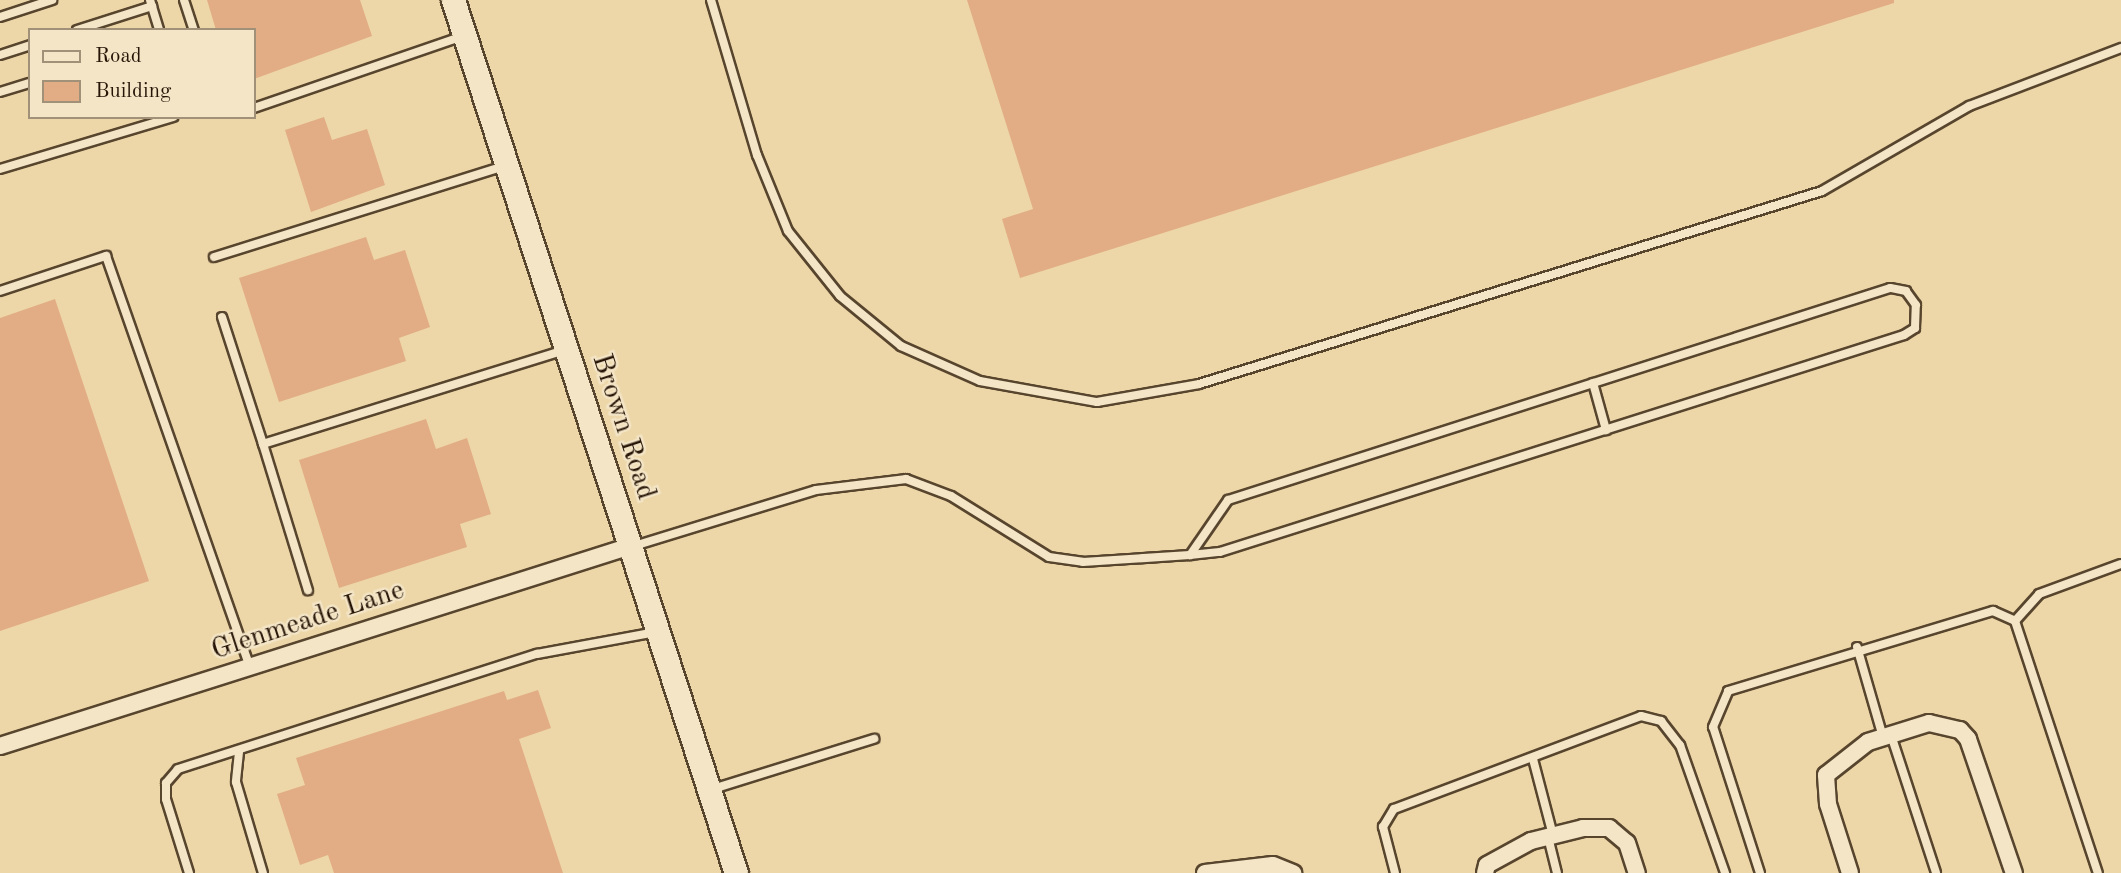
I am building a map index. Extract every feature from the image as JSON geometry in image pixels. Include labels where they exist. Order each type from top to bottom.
[{"type":"main road","name":"Brown Road","points":[[453,0],[736,873]]},
{"type":"street","name":"Glenmeade Lane","points":[[0,746],[631,546]]},
{"type":"street","points":[[1850,873],[1828,804],[1826,775],[1840,759],[1887,736],[1929,723],[1961,730],[1983,769],[2014,873]]},
{"type":"street","points":[[1485,873],[1487,865],[1550,836],[1609,828],[1628,843],[1637,873]]},
{"type":"street","points":[[1205,873],[1273,865],[1293,873]]},
{"type":"lane","points":[[0,17],[52,0]]},
{"type":"lane","points":[[184,0],[193,28]]},
{"type":"lane","points":[[711,0],[757,155],[788,232],[840,296],[901,346],[980,381],[1097,402],[1199,384],[1822,191],[1969,106],[2121,48]]},
{"type":"lane","points":[[82,28],[151,3],[158,28]]},
{"type":"lane","points":[[256,107],[464,35]]},
{"type":"lane","points":[[0,55],[28,46]]},
{"type":"lane","points":[[0,92],[28,84]]},
{"type":"lane","points":[[0,169],[166,119]]},
{"type":"lane","points":[[214,257],[506,165]]},
{"type":"lane","points":[[0,291],[106,256],[250,667]]},
{"type":"lane","points":[[631,546],[816,490],[906,479],[951,496],[1049,557],[1083,562],[1190,555],[1220,552],[1904,335],[1915,327],[1916,305],[1906,291],[1891,288],[1228,499],[1190,555]]},
{"type":"lane","points":[[222,317],[308,590]]},
{"type":"lane","points":[[263,444],[566,349]]},
{"type":"lane","points":[[1593,383],[1606,429]]},
{"type":"lane","points":[[2015,621],[2039,594],[2121,564]]},
{"type":"lane","points":[[1760,873],[1713,727],[1718,705],[1737,686],[1972,612],[1993,611],[2015,621],[2098,873]]},
{"type":"lane","points":[[189,873],[166,783],[178,769],[239,752],[524,657],[659,631]]},
{"type":"lane","points":[[1857,648],[1936,873]]},
{"type":"lane","points":[[1395,873],[1383,827],[1394,809],[1642,716],[1661,721],[1686,757],[1725,873]]},
{"type":"lane","points":[[710,790],[873,739]]},
{"type":"lane","points":[[239,752],[236,782],[263,873]]},
{"type":"lane","points":[[1532,759],[1557,873]]},
{"type":"building","points":[[207,0],[360,0],[372,36],[256,78],[256,28],[215,28]]},
{"type":"building","points":[[967,0],[1894,0],[1894,3],[1020,278],[1002,219],[1033,209]]},
{"type":"building","points":[[324,117],[332,140],[367,129],[385,185],[311,212],[285,130]]},
{"type":"building","points":[[366,237],[374,260],[405,250],[430,327],[399,338],[406,361],[279,402],[239,278]]},
{"type":"building","points":[[55,299],[149,581],[0,631],[0,318]]},
{"type":"building","points":[[426,419],[436,449],[467,438],[491,514],[460,524],[467,547],[339,588],[299,460]]},
{"type":"building","points":[[538,690],[551,728],[519,739],[563,873],[334,873],[328,855],[300,865],[277,794],[305,785],[296,758],[504,691],[507,700]]}]
